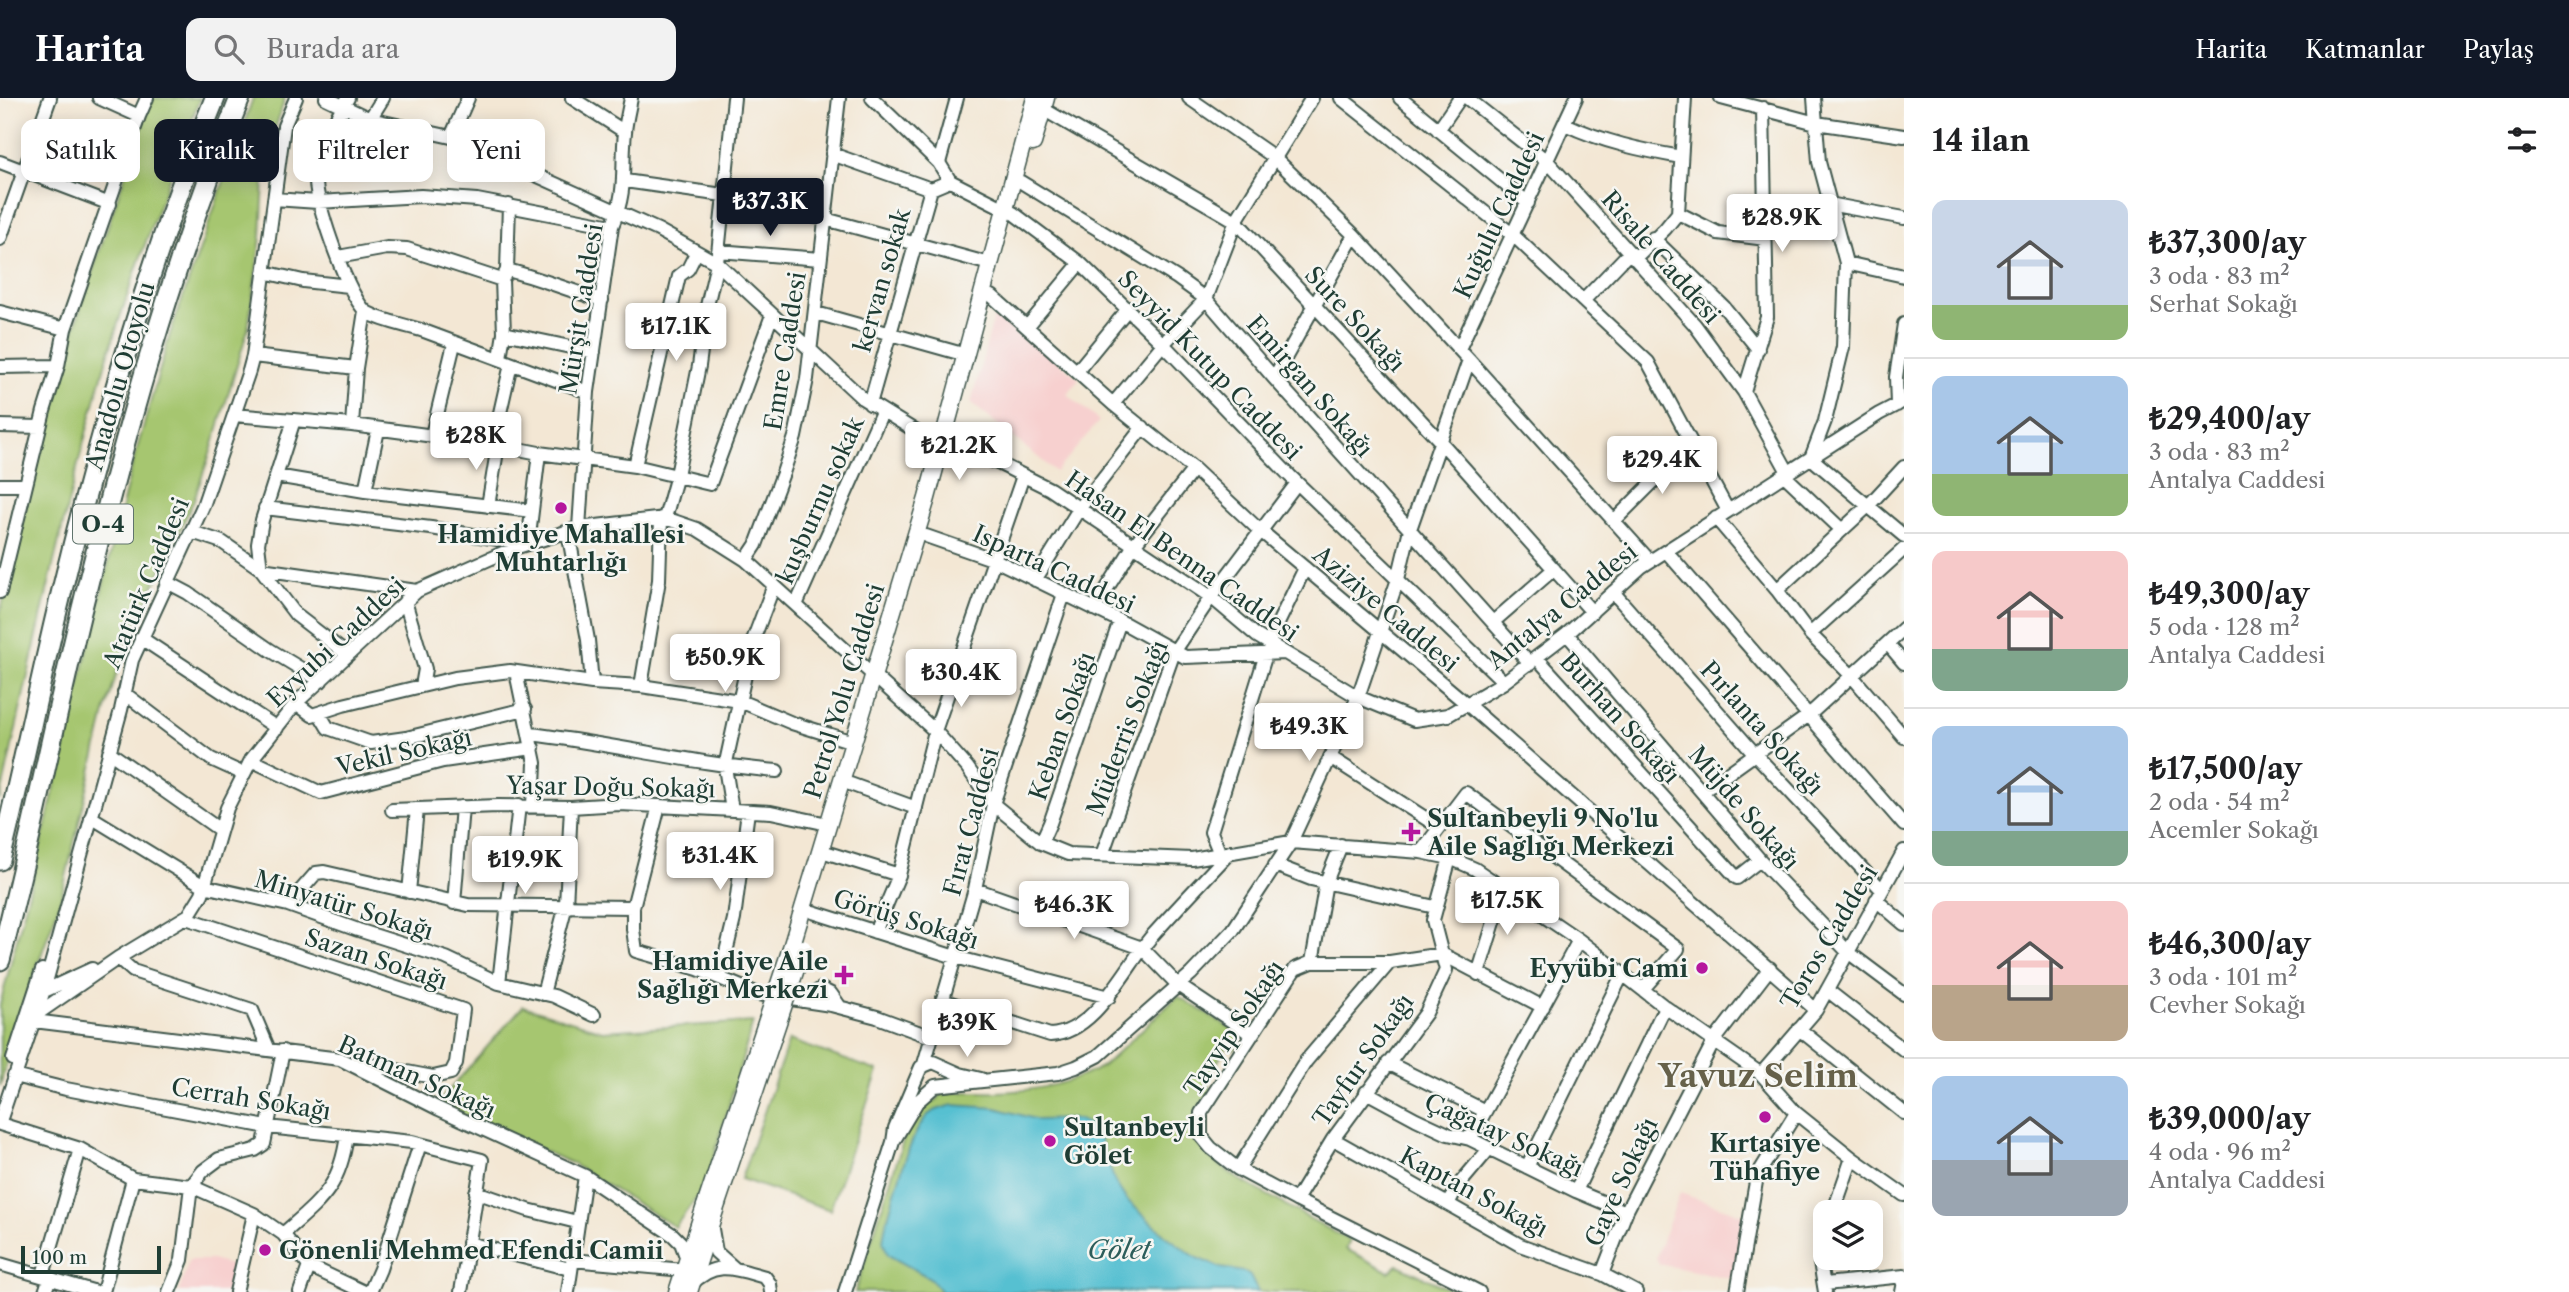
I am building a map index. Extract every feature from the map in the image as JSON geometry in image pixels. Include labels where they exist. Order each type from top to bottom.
[{"type":"highway","name":"Anadolu Otoyolu","points":[[0,860],[63,583],[118,377],[162,239],[215,98]]},
{"type":"highway","name":"Anadolu Otoyolu","points":[[0,960],[83,605],[132,413],[189,231],[240,98]]},
{"type":"main road","name":"Petrol Yolu Caddesi","points":[[686,1290],[711,1205],[797,948],[828,824],[853,743],[926,537],[966,355],[990,264],[1021,182],[1041,102]]},
{"type":"main road","name":"Petrol Yolu Caddesi","points":[[797,948],[813,912],[877,680],[992,296],[1009,211],[1041,102]]},
{"type":"main road","name":"Petrol Yolu Caddesi","points":[[686,1290],[686,1264],[705,1224]]},
{"type":"street","points":[[42,119],[50,98]]},
{"type":"street","points":[[99,98],[139,116]]},
{"type":"street","points":[[0,592],[65,329],[147,98]]},
{"type":"street","name":"Atatürk Caddesi","points":[[0,1122],[48,975],[132,660],[203,506],[253,356],[284,126],[296,98]]},
{"type":"street","name":"Hasan El Benna Caddesi","points":[[326,98],[345,103],[370,119]]},
{"type":"street","points":[[370,119],[383,98]]},
{"type":"street","points":[[459,119],[468,98]]},
{"type":"street","points":[[572,98],[625,132]]},
{"type":"street","name":"Mürşit Caddesi","points":[[592,683],[573,530],[583,458],[588,393],[612,226],[625,181],[625,132],[631,98]]},
{"type":"street","points":[[641,686],[659,580],[663,518],[677,475],[718,257],[734,98]]},
{"type":"street","name":"Emre Caddesi","points":[[746,559],[756,545],[791,449],[807,379],[839,98]]},
{"type":"street","points":[[939,163],[957,98]]},
{"type":"street","points":[[1189,98],[1274,157],[1353,235],[1650,561]]},
{"type":"street","points":[[1113,404],[1163,344],[1206,299],[1236,221],[1312,98]]},
{"type":"street","points":[[1341,98],[1513,235],[1648,362],[1728,511]]},
{"type":"street","points":[[1400,98],[1528,202]]},
{"type":"street","points":[[1438,130],[1460,98]]},
{"type":"street","name":"Risale Caddesi","points":[[1467,98],[1548,162],[1695,325],[1744,392],[1786,474],[1842,530]]},
{"type":"street","name":"Kuğulu Caddesi","points":[[1459,349],[1576,98]]},
{"type":"street","points":[[1583,301],[1632,255],[1665,229],[1678,214],[1685,98]]},
{"type":"street","points":[[1721,98],[1816,123],[1904,136]]},
{"type":"street","points":[[1814,98],[1819,162],[1846,263],[1843,347],[1825,421],[1811,458],[1904,536]]},
{"type":"street","points":[[874,99],[939,163],[950,181]]},
{"type":"street","name":"Sure Sokağı","points":[[1041,102],[1236,221],[1440,441],[1592,612]]},
{"type":"street","points":[[345,103],[326,141],[316,183],[327,232],[349,286],[365,312],[588,393]]},
{"type":"street","points":[[1744,392],[1767,317],[1763,108]]},
{"type":"street","points":[[1565,124],[1629,148],[1681,157]]},
{"type":"street","points":[[832,154],[930,189]]},
{"type":"street","points":[[0,162],[21,172]]},
{"type":"street","points":[[0,239],[21,176]]},
{"type":"street","name":"Hasan El Benna Caddesi","points":[[545,179],[658,230],[696,253],[718,257],[772,315],[870,404],[930,440],[1000,464],[1050,489],[1211,597],[1268,648],[1285,653],[1357,697]]},
{"type":"street","points":[[625,181],[723,195],[825,219],[990,264]]},
{"type":"street","name":"Seyyid Kutup Caddesi","points":[[950,181],[1009,211],[1080,263],[1163,344],[1297,483],[1504,682]]},
{"type":"street","name":"kervan sokak","points":[[870,404],[930,189],[950,181]]},
{"type":"street","points":[[48,182],[110,204]]},
{"type":"street","name":"Emirgan Sokağı","points":[[1021,182],[1177,278],[1206,299],[1493,622],[1534,661]]},
{"type":"street","points":[[274,199],[321,202],[421,196],[509,205],[612,226]]},
{"type":"street","points":[[1829,204],[1904,218]]},
{"type":"street","points":[[488,506],[506,361],[505,275],[509,205]]},
{"type":"street","points":[[1678,214],[1718,233],[1766,239]]},
{"type":"street","points":[[1274,378],[1353,235]]},
{"type":"street","points":[[1653,238],[1724,307],[1758,349]]},
{"type":"street","points":[[338,257],[387,248],[407,249],[505,275],[549,281],[602,300]]},
{"type":"street","points":[[635,466],[679,276],[688,269],[696,253]]},
{"type":"street","points":[[718,257],[820,259]]},
{"type":"street","points":[[1027,327],[1080,263]]},
{"type":"street","points":[[1846,263],[1904,276]]},
{"type":"street","points":[[264,272],[303,281],[349,286]]},
{"type":"street","name":"Aziziye Caddesi","points":[[992,296],[1113,404],[1194,469],[1261,531],[1468,705],[1816,1010]]},
{"type":"street","points":[[1078,370],[1127,310]]},
{"type":"street","points":[[0,312],[65,329]]},
{"type":"street","points":[[352,425],[356,368],[365,312]]},
{"type":"street","points":[[816,313],[966,355]]},
{"type":"street","points":[[234,415],[352,425],[496,444],[538,453],[635,466],[710,484],[772,315]]},
{"type":"street","points":[[1902,402],[1896,377],[1904,324]]},
{"type":"street","points":[[504,333],[594,352]]},
{"type":"street","points":[[432,435],[454,344]]},
{"type":"street","points":[[253,356],[356,368]]},
{"type":"street","points":[[927,1066],[922,1082],[928,1086],[1040,1076],[1076,1067],[1104,1051],[1178,985],[1233,930],[1291,842],[1357,697],[1398,579],[1410,529],[1469,360]]},
{"type":"street","points":[[0,367],[58,366]]},
{"type":"street","name":"Antalya Caddesi","points":[[1357,697],[1414,720],[1448,715],[1468,705],[1534,661],[1650,561],[1902,402]]},
{"type":"street","name":"kuşburnu sokak","points":[[796,606],[882,412]]},
{"type":"street","points":[[261,569],[258,544],[265,508],[293,420]]},
{"type":"street","points":[[0,426],[40,427]]},
{"type":"street","points":[[1035,580],[1079,509],[1143,427]]},
{"type":"street","points":[[365,491],[378,429]]},
{"type":"street","points":[[1614,521],[1668,467],[1696,451]]},
{"type":"street","points":[[265,508],[431,528],[528,544],[538,453]]},
{"type":"street","points":[[1777,590],[1868,506],[1904,467]]},
{"type":"street","points":[[1094,609],[1134,545],[1194,469]]},
{"type":"street","points":[[276,476],[365,491],[532,511]]},
{"type":"street","points":[[875,932],[898,875],[935,732],[1024,476]]},
{"type":"street","name":"Müderris Sokağı","points":[[1102,855],[1174,652],[1211,597],[1297,483]]},
{"type":"street","points":[[0,485],[26,485]]},
{"type":"street","name":"Eyyubi Caddesi","points":[[38,1006],[190,915],[204,886],[227,808],[251,760],[296,704],[417,591],[528,544],[573,530],[663,518],[697,529],[746,559],[935,732],[967,767],[993,804],[1041,843],[1068,854],[1192,859],[1291,842],[1422,852],[1450,858],[1475,869],[1579,940],[1665,1007],[1761,1074],[1796,1113],[1852,1158],[1904,1194]]},
{"type":"street","points":[[1716,519],[1777,590],[1810,634],[1851,675],[1904,737]]},
{"type":"street","points":[[192,532],[222,542],[261,569],[296,615],[348,655]]},
{"type":"street","name":"Isparta Caddesi","points":[[926,537],[995,560],[1120,621],[1185,657],[1268,648]]},
{"type":"street","points":[[1810,634],[1904,549]]},
{"type":"street","points":[[1666,551],[1904,825]]},
{"type":"street","points":[[942,1000],[1050,1035],[1065,1035],[1109,997],[1142,948],[1225,853],[1211,832],[1268,648],[1305,568]]},
{"type":"street","points":[[261,569],[417,591]]},
{"type":"street","points":[[1493,622],[1554,569]]},
{"type":"street","points":[[167,582],[188,593],[270,650],[321,681]]},
{"type":"street","points":[[732,810],[725,767],[752,643],[774,585]]},
{"type":"street","name":"Pırlanta Sokağı","points":[[1613,592],[1904,924]]},
{"type":"street","name":"Fırat Caddesi","points":[[927,1066],[931,1037],[975,889],[993,804],[1063,594]]},
{"type":"street","points":[[405,601],[425,669],[422,686]]},
{"type":"street","name":"Keban Sokağı","points":[[1041,843],[1051,823],[1120,621]]},
{"type":"street","points":[[1702,792],[1809,715],[1904,628]]},
{"type":"street","name":"Müjde Sokağı","points":[[1567,634],[1760,860],[1848,952],[1904,994]]},
{"type":"street","points":[[141,638],[277,728]]},
{"type":"street","points":[[1888,644],[1904,663]]},
{"type":"street","name":"Burhan Sokağı","points":[[1534,661],[1737,878],[1760,860]]},
{"type":"street","points":[[516,671],[535,763],[533,805]]},
{"type":"street","points":[[296,704],[312,715],[342,705],[455,678],[516,671],[740,701],[792,723],[853,743]]},
{"type":"street","points":[[124,693],[211,759],[244,774]]},
{"type":"street","points":[[319,713],[328,728],[371,743],[406,738],[525,709]]},
{"type":"street","name":"Vekil Sokağı","points":[[251,760],[321,793],[532,741],[577,740],[725,767],[777,771]]},
{"type":"street","points":[[109,752],[220,830]]},
{"type":"street","points":[[1330,757],[1439,827]]},
{"type":"street","points":[[850,784],[916,808]]},
{"type":"street","points":[[1422,852],[1466,793],[1678,949],[1643,989]]},
{"type":"street","name":"Yaşar Doğu Sokağı","points":[[391,810],[620,804],[771,812],[828,824]]},
{"type":"street","points":[[499,983],[519,805]]},
{"type":"street","points":[[659,806],[633,907],[632,929],[636,951],[720,978],[743,990],[840,1007],[931,1037]]},
{"type":"street","points":[[454,902],[462,807]]},
{"type":"street","points":[[544,994],[566,905],[571,807]]},
{"type":"street","points":[[409,892],[417,809]]},
{"type":"street","points":[[720,978],[734,919],[748,811]]},
{"type":"street","name":"Minyatür Sokağı","points":[[91,817],[204,886],[288,905],[446,958],[499,983],[554,996],[594,1015]]},
{"type":"street","name":"Tayyip Sokağı","points":[[1341,845],[1326,882],[1312,962],[1295,969],[1201,1113],[1202,1136],[1211,1148],[1238,1169],[1479,1292]]},
{"type":"street","points":[[828,853],[898,875]]},
{"type":"street","name":"Tayfur Sokağı","points":[[1296,1200],[1333,1139],[1426,1013],[1446,970],[1433,920],[1450,858]]},
{"type":"street","name":"Toros Caddesi","points":[[1761,1074],[1816,1010],[1879,895],[1902,859]]},
{"type":"street","points":[[1275,864],[1311,879],[1435,907]]},
{"type":"street","points":[[288,905],[316,873],[324,872],[454,902],[633,907]]},
{"type":"street","points":[[975,889],[1142,948],[1178,985],[1251,1034]]},
{"type":"street","points":[[1478,974],[1504,890]]},
{"type":"street","points":[[38,1006],[51,948],[67,905]]},
{"type":"street","name":"Görüş Sokağı","points":[[813,912],[955,957],[1109,997]]},
{"type":"street","name":"Sazan Sokağı","points":[[186,918],[463,1010],[456,1063],[451,1073],[433,1077],[340,1059]]},
{"type":"street","points":[[1470,1139],[1579,940]]},
{"type":"street","points":[[1312,962],[1390,962],[1442,954],[1543,1007]]},
{"type":"street","points":[[269,1050],[252,1010],[133,971],[118,958],[60,983],[38,1006],[15,1048],[0,1122],[80,1149],[133,1179],[191,1186],[254,1214],[284,1234],[309,1266],[367,1292],[380,1269],[420,1144]]},
{"type":"street","points":[[1238,1169],[1306,1061],[1390,962]]},
{"type":"street","name":"Gaye Sokağı","points":[[1602,1275],[1626,1212],[1714,1041],[1770,968]]},
{"type":"street","points":[[1527,1167],[1623,973]]},
{"type":"street","points":[[48,975],[53,983],[60,983]]},
{"type":"street","points":[[1827,990],[1904,1050]]},
{"type":"street","name":"Batman Sokağı","points":[[38,1006],[269,1050],[340,1059],[439,1109],[585,1176],[673,1235]]},
{"type":"street","points":[[1576,1191],[1665,1007]]},
{"type":"street","points":[[1799,1029],[1904,1113]]},
{"type":"street","points":[[169,1292],[182,1260],[191,1186],[203,1171],[219,1159],[255,1150],[264,1143],[283,1051]]},
{"type":"street","points":[[1388,1063],[1485,1111]]},
{"type":"street","points":[[927,1066],[988,1081]]},
{"type":"street","points":[[893,1142],[917,1102],[941,1081],[943,1074],[927,1066]]},
{"type":"street","points":[[845,1292],[893,1142],[895,1128],[927,1066]]},
{"type":"street","name":"Cerrah Sokağı","points":[[14,1076],[66,1089],[267,1127],[420,1144],[482,1160],[476,1192]]},
{"type":"street","name":"Çağatay Sokağı","points":[[1366,1092],[1448,1134],[1470,1139],[1576,1191],[1626,1212]]},
{"type":"street","points":[[1737,1292],[1757,1176],[1796,1113]]},
{"type":"street","points":[[284,1234],[326,1196],[344,1160],[347,1135]]},
{"type":"street","name":"Kaptan Sokağı","points":[[1333,1139],[1520,1245],[1602,1275],[1636,1292]]},
{"type":"street","points":[[46,1292],[47,1276],[80,1149]]},
{"type":"street","points":[[1448,1204],[1458,1187],[1489,1149]]},
{"type":"street","points":[[1837,1200],[1852,1158]]},
{"type":"street","points":[[568,1292],[585,1176]]},
{"type":"street","points":[[103,1292],[133,1179]]},
{"type":"street","points":[[464,1291],[476,1192],[528,1210],[578,1222]]},
{"type":"street","points":[[236,1292],[254,1214]]},
{"type":"street","points":[[673,1235],[705,1224],[720,1257],[734,1268]]},
{"type":"street","points":[[468,1243],[571,1264],[686,1264],[681,1243],[673,1235]]},
{"type":"street","points":[[0,1264],[96,1292]]},
{"type":"street","points":[[300,1292],[309,1266]]},
{"type":"street","points":[[686,1290],[706,1272],[734,1268],[765,1277],[771,1292]]},
{"type":"street","points":[[1822,1270],[1825,1288],[1904,1276]]},
{"type":"street","points":[[1902,1292],[1904,1282]]},
{"type":"shaded area","points":[[996,309],[1079,379],[1067,394],[1099,421],[1056,472],[971,403]]},
{"type":"shaded area","points":[[1680,1193],[1744,1215],[1734,1279],[1659,1264],[1656,1257]]},
{"type":"shaded area","points":[[189,1260],[212,1260],[236,1267],[231,1292],[179,1292]]},
{"type":"green space","points":[[151,98],[200,98],[192,119],[154,119],[154,182],[168,182],[116,328],[91,416],[63,525],[0,800],[0,614],[46,424],[83,300],[123,182],[140,182],[140,131]]},
{"type":"green space","points":[[253,98],[285,98],[278,119],[246,119]]},
{"type":"green space","points":[[223,182],[264,182],[261,237],[248,329],[193,502],[124,649],[106,709],[60,902],[21,1012],[0,1086],[0,1005],[130,473],[170,334]]},
{"type":"green space","name":"Sultanbeyli Gölet","points":[[1178,996],[1236,1032],[1241,1038],[1235,1050],[1227,1046],[1205,1083],[1212,1089],[1194,1115],[1196,1136],[1207,1155],[1237,1178],[1350,1241],[1346,1249],[1389,1272],[1398,1265],[1455,1292],[855,1292],[906,1132],[923,1107],[938,1099],[941,1094],[1038,1088],[1090,1073],[1103,1066]]},
{"type":"green space","points":[[523,1006],[602,1031],[753,1022],[706,1184],[675,1227],[571,1163],[437,1104]]},
{"type":"green space","points":[[789,1040],[878,1071],[830,1210],[741,1179]]},
{"type":"water","name":"Gölet","points":[[954,1105],[996,1108],[1038,1120],[1077,1119],[1091,1125],[1098,1134],[1115,1182],[1126,1199],[1165,1235],[1197,1258],[1250,1276],[1258,1292],[941,1292],[930,1278],[888,1255],[883,1241],[897,1185],[914,1136],[928,1115]]},
{"type":"place","name":"Hamidiye Mahallesi Muhtarlığı","points":[[561,508]]},
{"type":"place","name":"Sultanbeyli 9 No'lu Aile Sağlığı Merkezi","points":[[1411,832]]},
{"type":"place","name":"Eyyübi Cami","points":[[1702,968]]},
{"type":"place","name":"Hamidiye Aile Sağlığı Merkezi","points":[[844,975]]},
{"type":"place","name":"Kırtasiye Tühafiye","points":[[1765,1117]]},
{"type":"place","name":"Sultanbeyli Gölet","points":[[1050,1141]]},
{"type":"place","name":"Gönenli Mehmed Efendi Camii","points":[[265,1250]]},
{"type":"district","name":"Yavuz Selim","points":[[1758,1075]]}]
